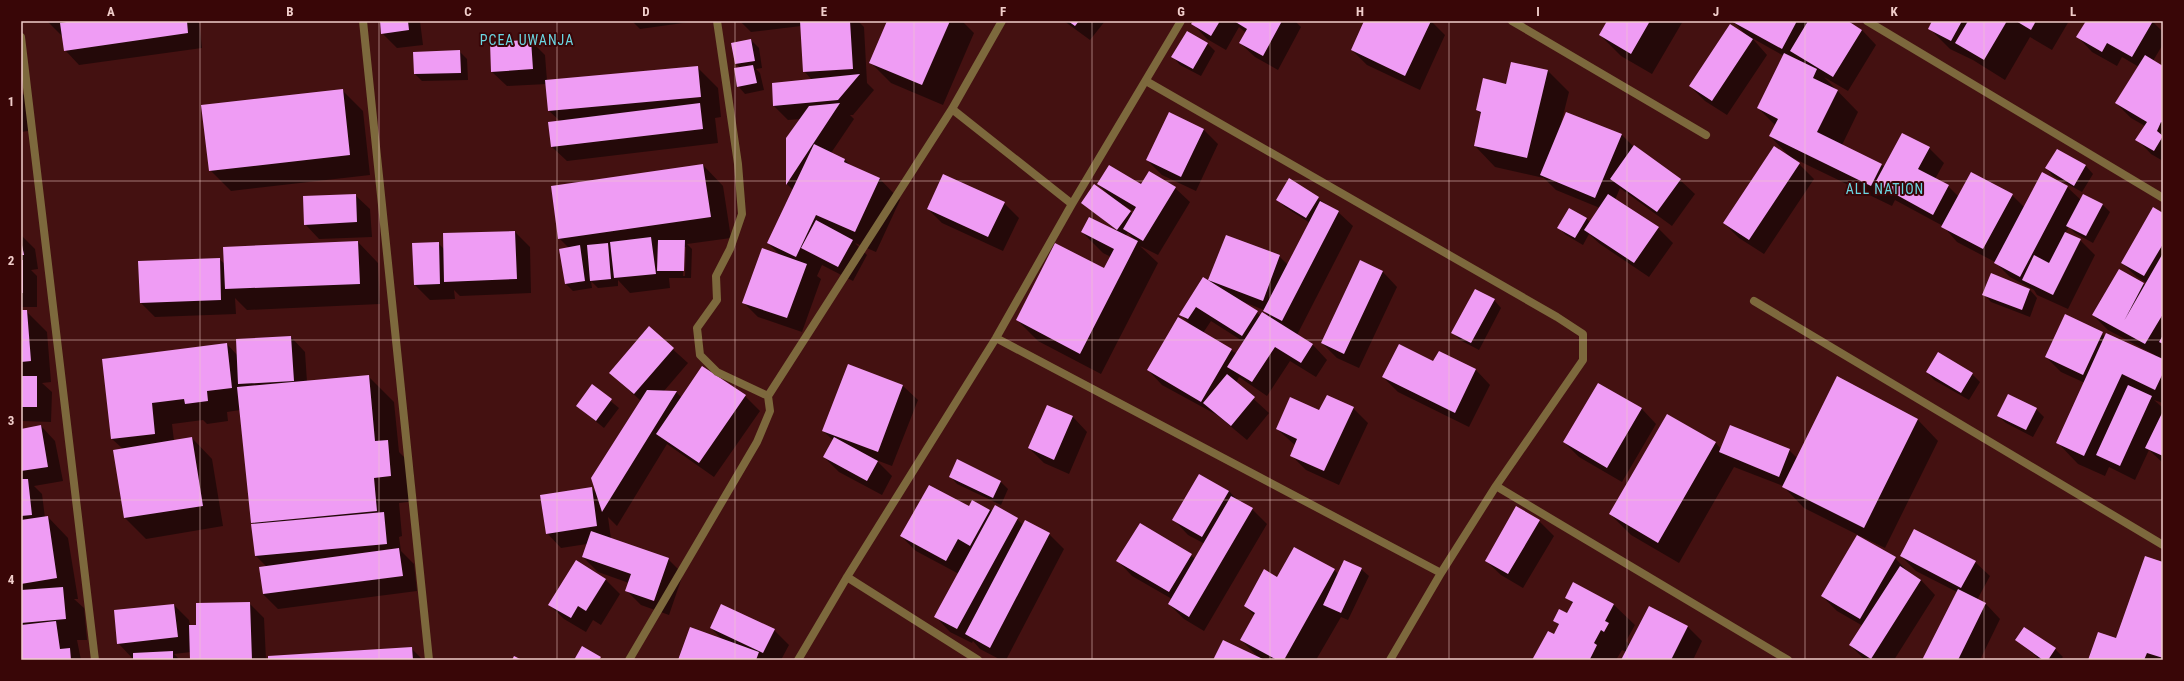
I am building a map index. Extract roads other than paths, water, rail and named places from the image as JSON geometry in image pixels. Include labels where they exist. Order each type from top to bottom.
[{"type":"street","points":[[363,21],[429,660]]},
{"type":"street","points":[[717,21],[738,164],[742,214],[730,249],[716,276],[717,300],[697,328],[700,356],[717,372],[768,396]]},
{"type":"street","points":[[629,660],[757,442],[770,411],[768,396],[952,109],[1002,21]]},
{"type":"street","points":[[798,660],[996,338],[1072,204],[1181,21]]},
{"type":"street","points":[[1512,21],[1706,135]]},
{"type":"street","points":[[1867,21],[2163,198]]},
{"type":"street","points":[[21,37],[95,660]]},
{"type":"street","points":[[1146,82],[1557,317],[1583,334],[1583,360],[1496,486],[1441,573],[1390,660]]},
{"type":"street","points":[[952,109],[1072,204]]},
{"type":"street","points":[[1754,301],[2163,546]]},
{"type":"street","points":[[996,338],[1441,573]]},
{"type":"street","points":[[1496,486],[1788,660]]},
{"type":"street","points":[[848,577],[978,660]]},
{"type":"district","name":"PCEA UWANJA","points":[[527,40]]},
{"type":"district","name":"ALL NATION","points":[[1885,189]]}]
